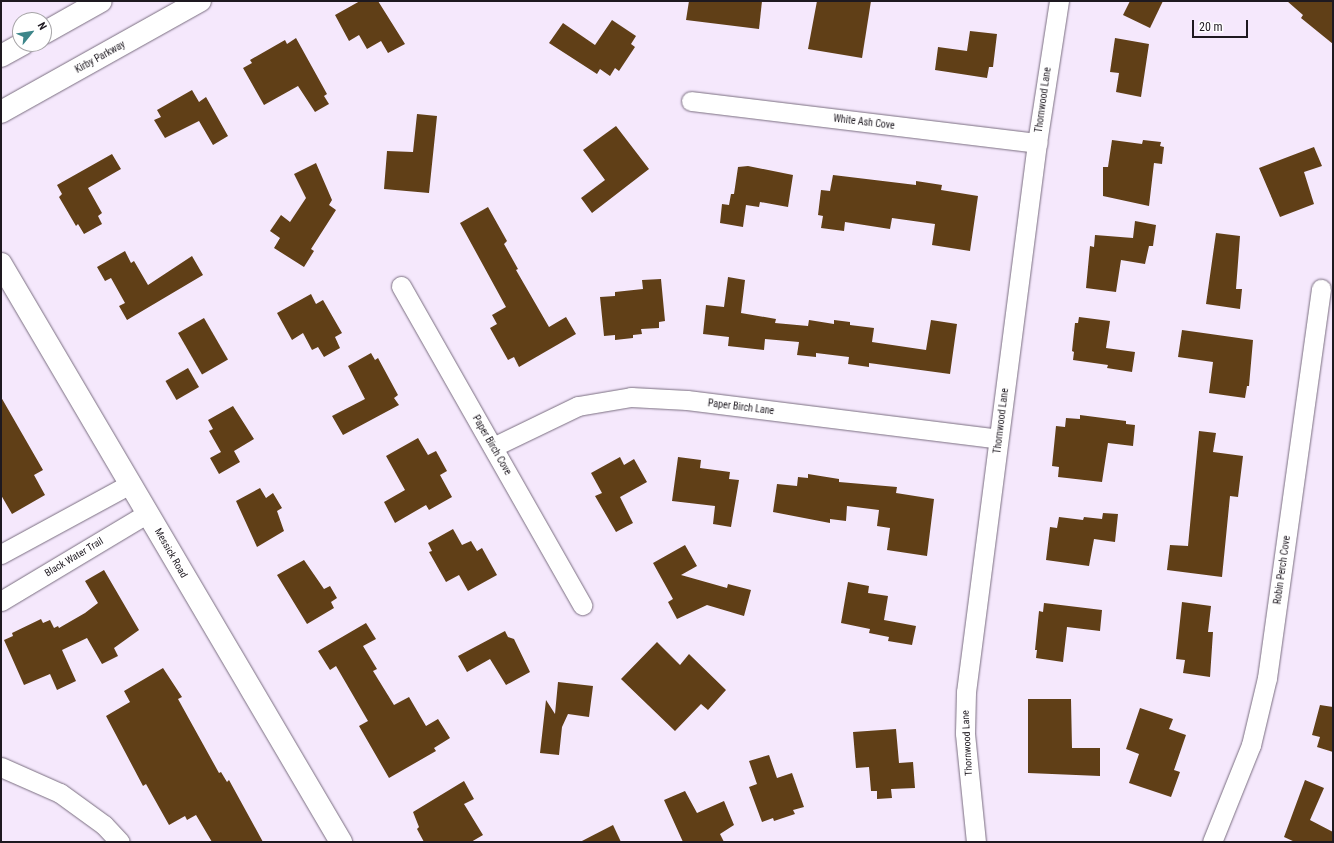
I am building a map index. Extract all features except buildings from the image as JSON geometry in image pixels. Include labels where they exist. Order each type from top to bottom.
[{"type":"street","points":[[52,29],[101,1]]},
{"type":"street","name":"Kirby Parkway","points":[[1,112],[200,1]]},
{"type":"street","name":"Thornwood Lane","points":[[976,842],[965,733],[966,692],[1037,143],[1059,1]]},
{"type":"street","points":[[1,56],[12,50]]},
{"type":"street","name":"White Ash Cove","points":[[691,101],[1037,143]]},
{"type":"street","name":"Messick Road","points":[[1,264],[341,842]]},
{"type":"street","name":"Paper Birch Cove","points":[[401,286],[582,605]]},
{"type":"street","name":"Robin Perch Cove","points":[[1212,842],[1251,745],[1267,678],[1321,289]]},
{"type":"street","name":"Paper Birch Lane","points":[[493,447],[578,406],[631,397],[687,400],[998,439]]},
{"type":"street","points":[[1,554],[130,484]]},
{"type":"street","name":"Black Water Trail","points":[[1,601],[148,513]]},
{"type":"street","points":[[1,767],[60,793],[104,825],[120,842]]}]
